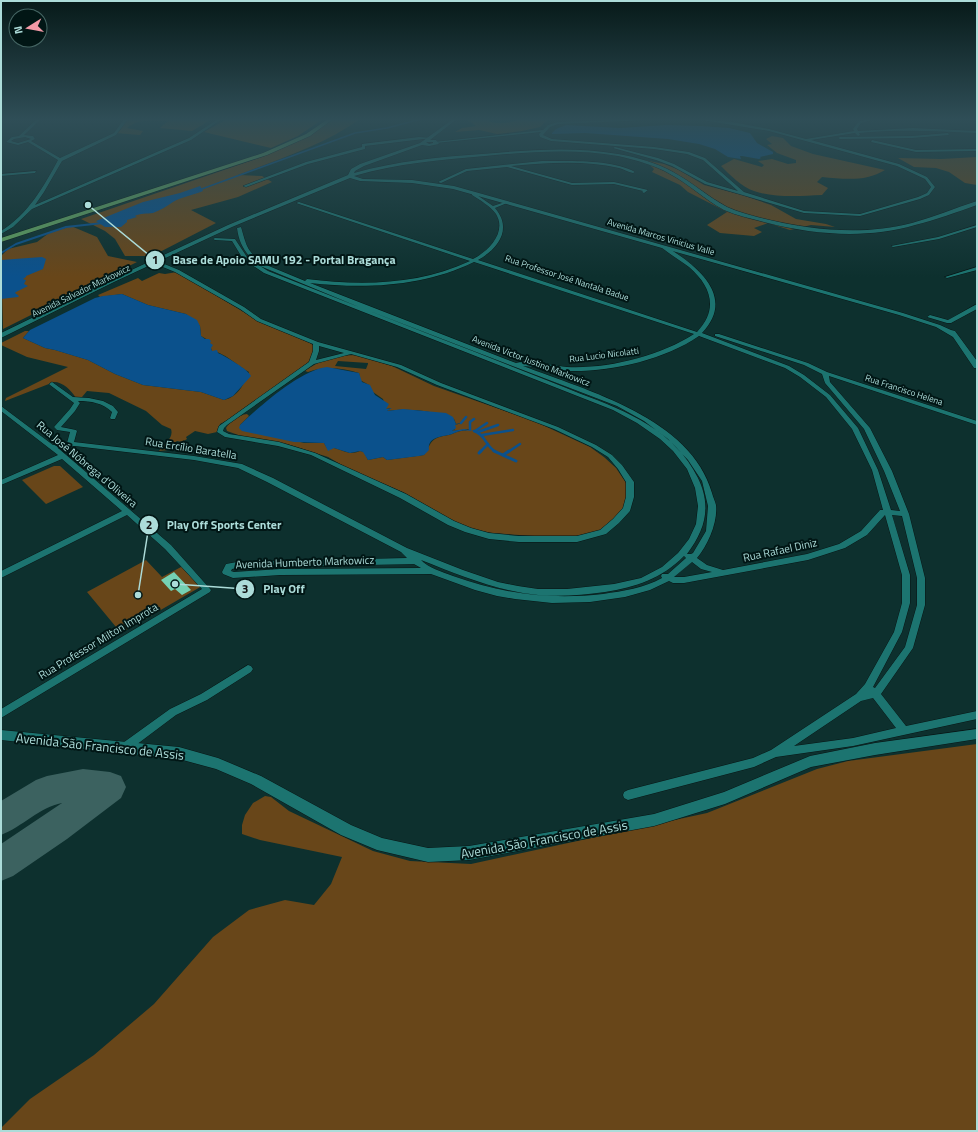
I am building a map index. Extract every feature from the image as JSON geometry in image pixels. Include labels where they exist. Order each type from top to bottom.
[{"type":"main road","points":[[1,234],[202,172]]},
{"type":"main road","points":[[1,240],[210,172]]},
{"type":"street","points":[[1,175],[35,172]]},
{"type":"street","points":[[1,234],[19,222],[32,208],[53,172]]},
{"type":"street","points":[[32,208],[115,172]]},
{"type":"street","points":[[245,186],[282,172]]},
{"type":"street","points":[[352,172],[350,176],[356,179]]},
{"type":"street","name":"Avenida Salvador Markowicz","points":[[1,340],[230,226],[350,176],[372,172]]},
{"type":"street","points":[[440,182],[462,172]]},
{"type":"street","points":[[526,172],[569,184],[614,183],[646,190],[644,192]]},
{"type":"street","name":"Avenida Salvador Markowicz","points":[[669,172],[725,208],[737,213],[791,227],[822,231],[852,232],[896,228],[914,224],[977,203]]},
{"type":"street","points":[[685,172],[706,184],[743,193],[785,207],[804,212],[847,215],[860,215],[896,205],[919,198],[931,190],[933,187],[926,178],[914,172]]},
{"type":"street","points":[[719,172],[743,193]]},
{"type":"street","name":"Avenida Salvador Markowicz","points":[[1,336],[112,281],[215,239],[368,173]]},
{"type":"street","name":"Avenida Marcos Vinicius Valle","points":[[368,173],[377,176],[412,178],[440,182],[949,322]]},
{"type":"street","name":"Avenida Marcos Vinicius Valle","points":[[356,179],[410,181],[456,187],[473,194],[900,314],[938,326],[956,336]]},
{"type":"street","points":[[342,184],[364,180]]},
{"type":"street","points":[[312,192],[319,192],[319,194]]},
{"type":"street","points":[[298,282],[342,285],[377,285],[428,277],[476,259],[492,248],[499,240],[502,227],[501,218],[494,207],[473,194]]},
{"type":"street","name":"Rua Professor José Nantala Badue","points":[[301,202],[699,332],[806,364],[825,373]]},
{"type":"street","points":[[494,207],[505,203]]},
{"type":"street","points":[[893,246],[927,241],[977,226]]},
{"type":"street","name":"Avenida Victor Justino Markowicz","points":[[239,228],[236,239],[250,257],[262,265],[298,282],[511,366],[634,418],[664,439],[676,450],[695,478],[700,491],[702,517],[699,529],[693,542],[683,553],[660,572],[639,582],[623,586],[556,593],[522,589],[494,584],[404,550]]},
{"type":"street","points":[[215,239],[236,239]]},
{"type":"street","name":"Rua Lucio Nicolatti","points":[[511,366],[528,364],[570,369],[630,362],[657,356],[680,346],[699,332],[708,324],[714,306],[710,291],[701,277],[689,264],[663,247]]},
{"type":"street","points":[[689,264],[697,256]]},
{"type":"street","points":[[158,263],[177,271],[242,308],[259,320],[316,343],[399,366],[439,384],[556,428],[594,446],[610,456],[620,467],[630,482],[630,496],[627,509],[603,532],[578,539],[520,539],[489,536],[450,523],[403,496],[313,454],[279,444],[221,434],[220,430],[222,426],[312,363],[322,359],[349,353]]},
{"type":"street","points":[[947,277],[977,268]]},
{"type":"street","points":[[977,306],[949,322],[956,336],[977,366]]},
{"type":"street","name":"Rua Professor José Nantala Badue","points":[[699,332],[786,367],[814,385],[828,396],[855,428],[875,470],[906,576],[906,603],[898,632],[868,687],[859,697]]},
{"type":"street","points":[[312,363],[316,351],[316,343]]},
{"type":"street","points":[[786,367],[793,360]]},
{"type":"street","name":"Avenida Victor Justino Markowicz","points":[[430,571],[483,590],[521,598],[560,600],[622,594],[650,587],[668,578],[692,559],[709,532],[712,518],[712,504],[710,492],[704,478],[683,448],[658,426],[629,410],[511,366]]},
{"type":"street","points":[[628,795],[754,762],[775,753],[859,697],[876,694],[909,648],[920,605],[922,578],[904,514],[888,471],[867,428],[827,382],[825,373]]},
{"type":"street","name":"Rua Francisco Helena","points":[[825,373],[977,423]]},
{"type":"street","points":[[814,385],[827,382]]},
{"type":"street","points":[[52,384],[77,404],[57,428],[74,431],[70,444]]},
{"type":"street","points":[[71,399],[92,400],[103,404],[113,409],[115,412],[113,418]]},
{"type":"street","name":"Rua José Nóbrega d'Oliveira","points":[[1,408],[52,447],[168,547],[207,590]]},
{"type":"street","name":"Rua Ercílio Baratella","points":[[52,447],[70,444],[194,458],[240,466],[270,480],[404,550]]},
{"type":"street","points":[[1,483],[62,456]]},
{"type":"street","points":[[1,576],[127,512]]},
{"type":"street","points":[[887,512],[904,514]]},
{"type":"street","name":"Rua Rafael Diniz","points":[[668,578],[684,580],[808,558],[842,546],[864,534],[879,515],[887,512]]},
{"type":"street","points":[[404,550],[415,562],[430,571]]},
{"type":"street","name":"Rua Rafael Diniz","points":[[683,553],[708,569],[723,572],[735,571]]},
{"type":"street","name":"Avenida Humberto Markowicz","points":[[430,560],[415,562],[237,565],[229,566],[226,572],[232,575],[280,572],[430,571],[450,568]]},
{"type":"street","points":[[660,572],[668,578]]},
{"type":"street","name":"Rua Professor Milton Improta","points":[[1,714],[207,590]]},
{"type":"street","points":[[124,748],[173,712],[204,697],[248,669]]},
{"type":"street","points":[[868,687],[876,694],[904,731]]},
{"type":"street","points":[[775,753],[853,742],[977,715]]},
{"type":"street","name":"Avenida São Francisco de Assis","points":[[1,736],[179,753],[218,764],[256,780],[346,830],[382,845],[428,855],[469,854],[654,820],[725,798],[810,762],[875,749],[977,734]]},
{"type":"shaded area","points":[[219,172],[246,172],[238,175],[262,176],[272,182],[238,197],[191,210],[216,223],[152,256],[125,256],[115,239],[105,231],[81,219]]},
{"type":"shaded area","points":[[652,172],[682,172],[704,185],[742,195],[771,205],[796,219],[835,227],[811,225],[790,230],[768,223],[754,228],[762,232],[754,236],[720,233],[707,225],[727,212],[688,192],[680,185]]},
{"type":"shaded area","points":[[727,172],[882,172],[855,179],[822,177],[817,182],[828,188],[822,195],[770,195],[754,191],[745,187]]},
{"type":"shaded area","points":[[949,172],[977,172],[977,185],[965,183]]},
{"type":"shaded area","points":[[71,226],[97,237],[108,256],[137,262],[3,329],[1,256],[8,249],[37,242],[49,233]]},
{"type":"shaded area","points":[[177,272],[257,320],[310,343],[314,346],[312,360],[233,417],[220,424],[217,432],[208,434],[195,431],[186,437],[187,439],[182,442],[170,442],[167,445],[168,450],[159,451],[170,438],[172,432],[171,429],[162,425],[146,411],[109,393],[87,391],[82,397],[76,398],[72,392],[61,383],[54,382],[5,401],[6,398],[68,367],[27,357],[1,345],[1,343],[25,331],[29,331],[23,338],[45,348],[88,360],[115,374],[143,385],[201,392],[224,400],[237,393],[243,385],[249,372],[220,353],[212,351],[208,340],[201,336],[200,326],[186,314],[148,305],[122,294],[100,297],[98,295],[138,278],[142,281],[159,273],[165,274]]},
{"type":"shaded area","points":[[350,355],[357,355],[392,366],[434,386],[536,422],[590,447],[616,468],[626,483],[627,497],[623,509],[614,519],[599,531],[576,536],[534,536],[492,533],[472,529],[455,522],[403,492],[347,468],[328,457],[287,444],[241,436],[227,431],[226,428],[232,421],[247,414],[249,416],[240,425],[304,443],[324,443],[327,448],[334,448],[349,453],[360,451],[364,452],[368,460],[383,457],[387,460],[424,455],[433,440],[458,431],[470,429],[452,431],[455,429],[455,425],[461,423],[456,424],[454,419],[429,412],[413,410],[387,411],[391,408],[386,409],[383,399],[373,392],[369,385],[360,380],[359,373],[334,368],[308,372],[305,371],[323,361]],"holes":[[[338,361],[368,363],[366,369],[335,366]]]},
{"type":"shaded area","points":[[54,466],[60,466],[83,487],[46,504],[22,480]]},
{"type":"shaded area","points":[[146,560],[162,577],[183,566],[202,586],[121,633],[87,592]]},
{"type":"shaded area","points":[[977,744],[977,1131],[1,1131],[1,1128],[30,1099],[94,1055],[154,1004],[213,937],[249,910],[285,900],[314,905],[331,884],[342,857],[260,840],[242,834],[242,825],[245,815],[253,803],[265,796],[271,797],[289,811],[373,851],[410,861],[471,864],[707,813],[817,769],[848,761]]},
{"type":"water","points":[[200,186],[203,191],[176,200],[153,213],[137,215],[135,216],[137,217],[127,220],[127,222],[121,227],[105,227],[96,221],[143,202],[180,193]]},
{"type":"water","points":[[42,257],[46,259],[43,269],[26,276],[23,279],[26,280],[24,284],[28,286],[15,293],[19,296],[1,299],[1,260]]},
{"type":"water","points":[[122,294],[148,305],[186,314],[197,320],[200,326],[201,336],[205,339],[209,339],[211,341],[210,343],[213,345],[211,348],[212,351],[217,350],[218,353],[242,367],[251,376],[233,396],[224,400],[201,392],[143,385],[115,374],[88,360],[45,348],[23,338],[30,330],[95,298]]},
{"type":"water","points":[[327,367],[359,373],[362,382],[370,385],[375,395],[389,404],[386,409],[392,408],[387,411],[403,409],[446,413],[453,417],[456,424],[461,423],[455,425],[456,428],[452,431],[464,429],[474,431],[460,431],[436,438],[430,442],[429,450],[424,455],[387,460],[383,457],[368,460],[363,452],[360,451],[350,453],[334,448],[328,451],[324,443],[294,442],[242,431],[239,428],[240,425],[280,390],[305,375]]},
{"type":"building","points":[[174,572],[191,590],[182,595],[175,589],[171,591],[161,580]]},
{"type":"waterway","points":[[199,190],[249,172]]},
{"type":"waterway","points":[[1,253],[16,244],[66,227],[103,223]]},
{"type":"waterway","points":[[461,423],[466,417]]},
{"type":"waterway","points":[[470,429],[470,422],[474,419]]},
{"type":"waterway","points":[[475,431],[487,423]]},
{"type":"waterway","points":[[478,432],[498,425]]},
{"type":"waterway","points":[[482,435],[513,430]]},
{"type":"waterway","points":[[474,431],[481,435],[488,444]]},
{"type":"waterway","points":[[479,453],[488,444]]},
{"type":"waterway","points":[[488,444],[496,452]]},
{"type":"waterway","points":[[508,452],[520,444]]},
{"type":"waterway","points":[[503,455],[509,451]]},
{"type":"waterway","points":[[496,452],[516,461]]},
{"type":"taxiway","points":[[1,819],[47,791],[83,784],[110,787],[55,828],[1,864]]},
{"type":"place","name":"Base de Apoio SAMU 192 - Portal Bragança","points":[[88,205]]},
{"type":"place","name":"Play Off","points":[[175,584]]},
{"type":"place","name":"Play Off Sports Center","points":[[138,595]]}]
